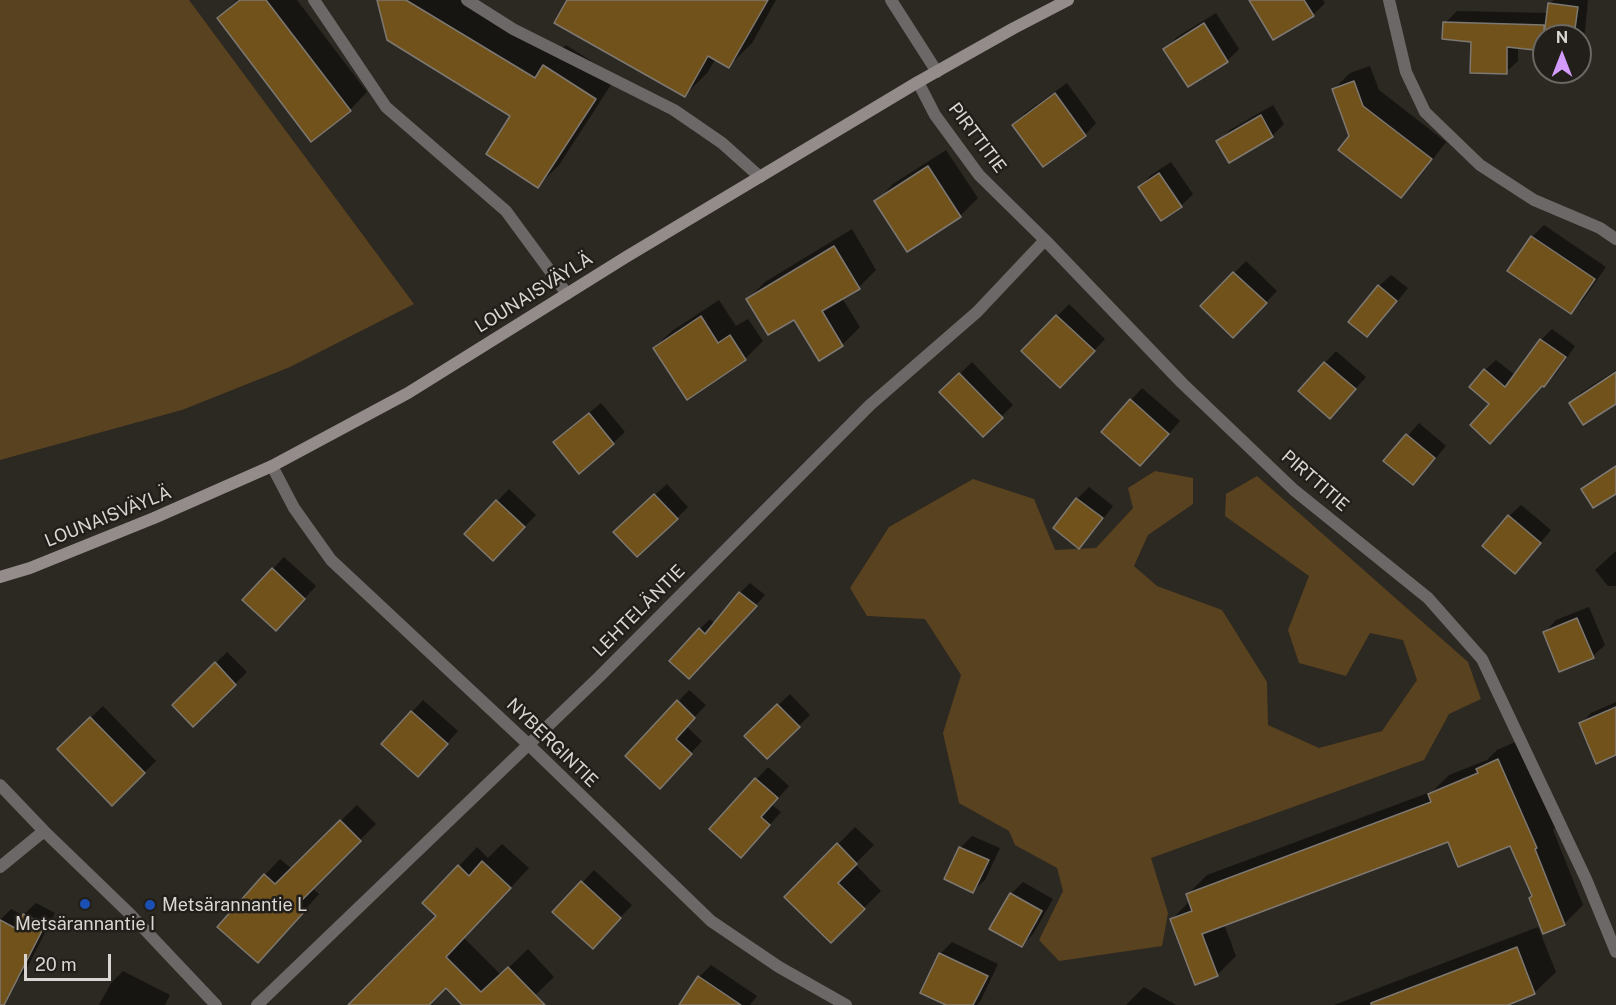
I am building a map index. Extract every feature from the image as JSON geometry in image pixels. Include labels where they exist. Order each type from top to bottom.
[{"type":"street","points":[[314,0],[386,106],[506,211],[567,294]]},
{"type":"street","points":[[467,0],[513,29],[674,110],[722,143],[760,177]]},
{"type":"street","points":[[891,0],[937,72]]},
{"type":"street","name":"LOUNAISVÄYLÄ","points":[[0,577],[30,568],[154,518],[272,466],[408,393],[918,82],[1068,0]]},
{"type":"street","points":[[1389,0],[1406,72],[1425,112],[1480,165],[1534,200],[1600,228],[1616,239]]},
{"type":"street","name":"PIRTTITIE","points":[[918,82],[935,115],[979,175],[1045,240],[1182,383],[1294,490],[1428,598],[1482,659],[1586,879],[1616,952]]},
{"type":"street","name":"LEHTELÄNTIE","points":[[257,1005],[599,677],[870,405],[977,312],[1045,240]]},
{"type":"street","name":"NYBERGINTIE","points":[[272,466],[294,508],[332,560],[529,745],[711,921],[779,967],[846,1005]]},
{"type":"street","points":[[0,785],[130,914],[216,1005]]},
{"type":"street","points":[[0,867],[44,831]]},
{"type":"shaded area","points":[[0,0],[189,0],[414,304],[290,367],[182,410],[0,460]]},
{"type":"shaded area","points":[[1155,471],[1193,478],[1193,504],[1148,535],[1134,566],[1157,586],[1222,610],[1267,682],[1268,725],[1319,748],[1382,731],[1417,680],[1403,640],[1370,633],[1346,676],[1299,663],[1288,630],[1309,576],[1225,516],[1226,494],[1257,476],[1468,662],[1481,699],[1449,714],[1424,760],[1151,858],[1168,913],[1162,946],[1059,961],[1039,940],[1063,891],[1057,868],[1015,845],[1009,831],[959,803],[943,733],[961,675],[925,619],[867,616],[850,588],[889,527],[973,479],[1034,499],[1055,550],[1096,548],[1133,508],[1128,488]]},
{"type":"building","points":[[240,0],[266,0],[351,111],[311,142],[217,18]]},
{"type":"building","points":[[377,0],[406,0],[535,78],[543,65],[596,99],[538,188],[486,154],[510,116],[387,40]]},
{"type":"building","points":[[567,0],[768,0],[729,68],[708,56],[685,97],[554,23]]},
{"type":"building","points":[[1249,0],[1304,0],[1314,16],[1273,40]]},
{"type":"building","points":[[1548,3],[1578,7],[1576,24],[1545,24]]},
{"type":"building","points":[[1443,22],[1532,25],[1532,50],[1507,47],[1507,74],[1470,73],[1471,42],[1442,39]]},
{"type":"building","points":[[1204,23],[1228,62],[1188,87],[1163,49]]},
{"type":"building","points":[[1354,81],[1363,106],[1432,159],[1401,198],[1338,150],[1349,136],[1332,89]]},
{"type":"building","points":[[1055,93],[1086,136],[1043,167],[1012,125]]},
{"type":"building","points":[[1261,115],[1273,137],[1229,163],[1216,141]]},
{"type":"building","points":[[928,166],[961,217],[907,252],[874,201]]},
{"type":"building","points":[[1159,173],[1182,207],[1161,221],[1138,187]]},
{"type":"building","points":[[1531,236],[1595,279],[1571,314],[1507,271]]},
{"type":"building","points":[[834,246],[860,289],[822,311],[843,346],[819,361],[794,320],[768,335],[746,299]]},
{"type":"building","points":[[1233,272],[1267,303],[1233,338],[1200,306]]},
{"type":"building","points":[[1378,285],[1397,301],[1367,337],[1348,322]]},
{"type":"building","points":[[1056,315],[1095,351],[1060,388],[1021,351]]},
{"type":"building","points":[[701,316],[718,343],[730,335],[746,360],[687,400],[653,348]]},
{"type":"building","points":[[1540,339],[1566,357],[1544,387],[1542,386],[1490,444],[1470,425],[1489,404],[1469,387],[1484,369],[1505,387]]},
{"type":"building","points":[[1324,362],[1356,389],[1330,419],[1298,391]]},
{"type":"building","points":[[1616,372],[1616,404],[1583,425],[1569,403]]},
{"type":"building","points":[[959,373],[1003,418],[983,437],[939,392]]},
{"type":"building","points":[[1130,399],[1169,434],[1140,466],[1101,432]]},
{"type":"building","points":[[589,413],[614,444],[579,474],[553,442]]},
{"type":"building","points":[[1406,434],[1435,458],[1413,485],[1383,461]]},
{"type":"building","points":[[1616,466],[1616,494],[1593,508],[1581,489]]},
{"type":"building","points":[[654,494],[678,519],[637,557],[613,532]]},
{"type":"building","points":[[1076,498],[1103,518],[1079,549],[1053,528]]},
{"type":"building","points":[[496,500],[525,527],[493,561],[464,534]]},
{"type":"building","points":[[1508,515],[1541,543],[1515,574],[1482,546]]},
{"type":"building","points":[[272,568],[305,599],[276,631],[242,600]]},
{"type":"building","points":[[739,592],[757,606],[689,679],[669,661],[699,628],[705,634]]},
{"type":"building","points":[[1577,618],[1594,658],[1559,672],[1543,632]]},
{"type":"building","points":[[215,662],[236,685],[193,727],[172,705]]},
{"type":"building","points":[[677,700],[695,718],[676,739],[692,754],[660,789],[625,756]]},
{"type":"building","points":[[777,704],[800,727],[767,759],[744,736]]},
{"type":"building","points":[[1616,707],[1616,755],[1596,764],[1579,723]]},
{"type":"building","points":[[411,711],[448,744],[418,777],[381,744]]},
{"type":"building","points":[[90,717],[145,773],[112,806],[57,749]]},
{"type":"building","points":[[1498,759],[1537,848],[1535,849],[1565,925],[1543,934],[1529,898],[1532,896],[1510,846],[1458,867],[1448,842],[1202,934],[1218,976],[1195,985],[1170,919],[1192,911],[1186,894],[1431,802],[1428,794],[1478,773],[1476,769]]},
{"type":"building","points":[[755,778],[778,798],[761,817],[770,825],[741,858],[709,829]]},
{"type":"building","points":[[340,820],[361,841],[298,904],[305,911],[258,963],[217,927],[264,874],[275,884]]},
{"type":"building","points":[[837,843],[857,864],[838,883],[865,909],[831,943],[784,897]]},
{"type":"building","points":[[959,847],[989,860],[973,893],[944,879]]},
{"type":"building","points":[[482,861],[511,888],[446,957],[481,992],[508,967],[545,1005],[462,1005],[446,988],[429,1005],[348,1005],[436,916],[422,903],[458,865],[469,876]]},
{"type":"building","points":[[581,881],[621,918],[593,949],[552,912]]},
{"type":"building","points":[[1010,893],[1042,911],[1022,947],[989,929]]},
{"type":"building","points":[[23,914],[45,925],[4,1005],[0,1005],[0,920],[15,928]]},
{"type":"building","points":[[1517,947],[1535,994],[1508,1005],[1371,1005],[1371,1003]]},
{"type":"building","points":[[939,953],[988,976],[973,1005],[946,1005],[920,993]]},
{"type":"building","points":[[698,976],[741,1005],[679,1005]]},
{"type":"place","name":"Metsärannantie I","points":[[85,904]]},
{"type":"place","name":"Metsärannantie L","points":[[150,905]]}]
